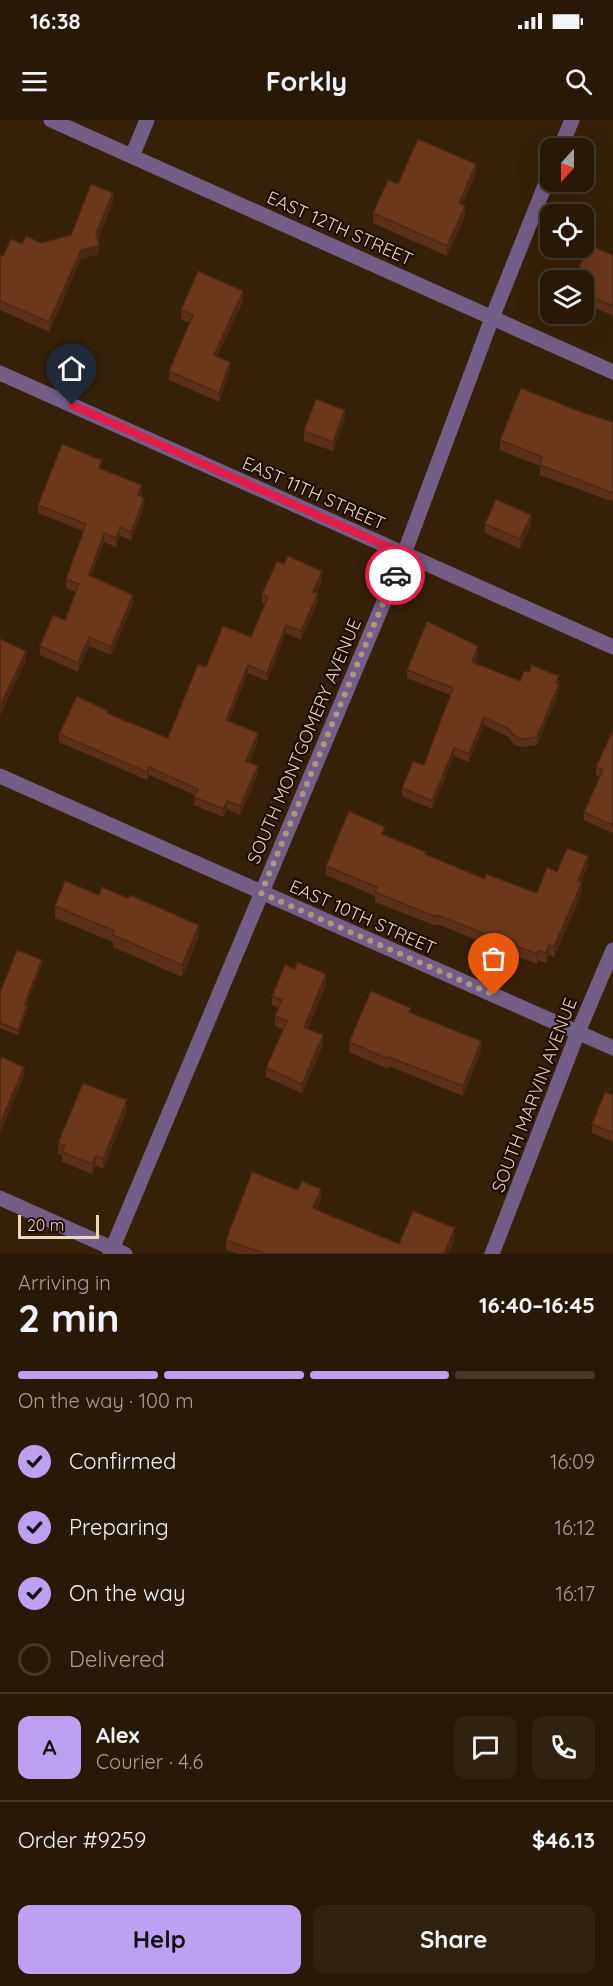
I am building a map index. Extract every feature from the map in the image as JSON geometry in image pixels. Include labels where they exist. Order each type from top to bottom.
[{"type":"street","name":"EAST 12TH STREET","points":[[51,120],[613,372]]},
{"type":"street","points":[[132,156],[147,120]]},
{"type":"street","points":[[564,138],[572,120]]},
{"type":"street","name":"SOUTH MONTGOMERY AVENUE","points":[[116,1252],[261,893],[404,554],[492,318],[542,192]]},
{"type":"street","name":"EAST 11TH STREET","points":[[0,373],[613,647]]},
{"type":"street","name":"EAST 10TH STREET","points":[[0,776],[613,1048]]},
{"type":"street","name":"SOUTH MARVIN AVENUE","points":[[492,1254],[578,1032],[613,950]]},
{"type":"street","points":[[0,1198],[116,1252]]},
{"type":"building","points":[[418,139],[476,164],[459,203],[465,206],[447,246],[373,213],[388,180],[398,184]]},
{"type":"building","points":[[91,184],[113,193],[96,233],[99,245],[81,250],[49,322],[0,301],[0,255],[3,256],[11,239],[22,244],[26,236],[41,243],[71,235]]},
{"type":"building","points":[[594,247],[613,255],[613,306],[594,298],[594,270],[578,270],[583,258],[594,258]]},
{"type":"building","points":[[198,271],[243,291],[214,355],[230,362],[219,393],[169,371],[193,315],[181,310]]},
{"type":"building","points":[[521,388],[613,422],[613,493],[540,465],[542,457],[500,440]]},
{"type":"building","points":[[316,399],[345,410],[333,442],[304,431]]},
{"type":"building","points":[[62,444],[102,460],[99,468],[142,485],[138,495],[144,498],[131,532],[120,527],[116,538],[104,533],[89,575],[133,595],[111,647],[89,637],[78,663],[40,646],[53,615],[65,620],[79,584],[66,579],[86,524],[38,505]]},
{"type":"building","points":[[496,499],[531,515],[520,539],[485,524]]},
{"type":"building","points":[[288,556],[322,571],[313,592],[318,593],[301,631],[286,625],[267,673],[248,665],[226,720],[258,733],[246,761],[258,766],[240,806],[227,801],[223,809],[194,797],[198,789],[149,767],[147,772],[59,734],[77,696],[108,711],[107,713],[168,738],[198,664],[206,667],[223,626],[251,637],[268,597],[262,594],[277,561],[284,564]]},
{"type":"building","points":[[427,621],[478,646],[472,662],[520,681],[524,671],[529,672],[532,665],[559,676],[556,683],[559,684],[537,737],[522,739],[513,735],[509,729],[484,717],[469,754],[454,748],[432,801],[402,788],[413,761],[424,765],[453,688],[407,670]]},
{"type":"building","points":[[0,639],[26,651],[0,706]]},
{"type":"building","points":[[613,730],[612,825],[584,812],[603,770],[596,767]]},
{"type":"building","points":[[349,811],[385,827],[382,834],[426,852],[425,854],[485,879],[486,874],[537,893],[547,867],[557,872],[567,848],[588,856],[578,881],[582,882],[554,947],[549,945],[546,953],[538,951],[537,954],[375,892],[377,887],[326,866]]},
{"type":"building","points":[[65,881],[99,895],[102,887],[128,898],[130,895],[199,925],[182,965],[113,935],[114,931],[55,906]]},
{"type":"building","points":[[17,950],[42,960],[24,1005],[27,1006],[18,1030],[0,1023],[0,992]]},
{"type":"building","points":[[297,962],[326,974],[304,1027],[323,1035],[302,1084],[266,1068],[287,1021],[275,1016],[282,1000],[272,996],[285,965],[295,969]]},
{"type":"building","points":[[371,991],[411,1008],[409,1012],[481,1041],[463,1086],[389,1057],[388,1059],[349,1042]]},
{"type":"building","points":[[2,1057],[24,1067],[0,1124],[0,1062]]},
{"type":"building","points":[[83,1083],[127,1100],[103,1159],[96,1156],[92,1164],[62,1152],[65,1146],[58,1143]]},
{"type":"building","points":[[605,1092],[613,1095],[613,1133],[592,1124]]},
{"type":"building","points":[[252,1172],[298,1190],[302,1181],[321,1189],[313,1208],[399,1244],[413,1211],[455,1228],[444,1254],[266,1254],[226,1240]]},
{"type":"way so far","points":[[395,575],[261,893],[494,995]]},
{"type":"route","points":[[72,405],[404,554],[395,575]]}]
